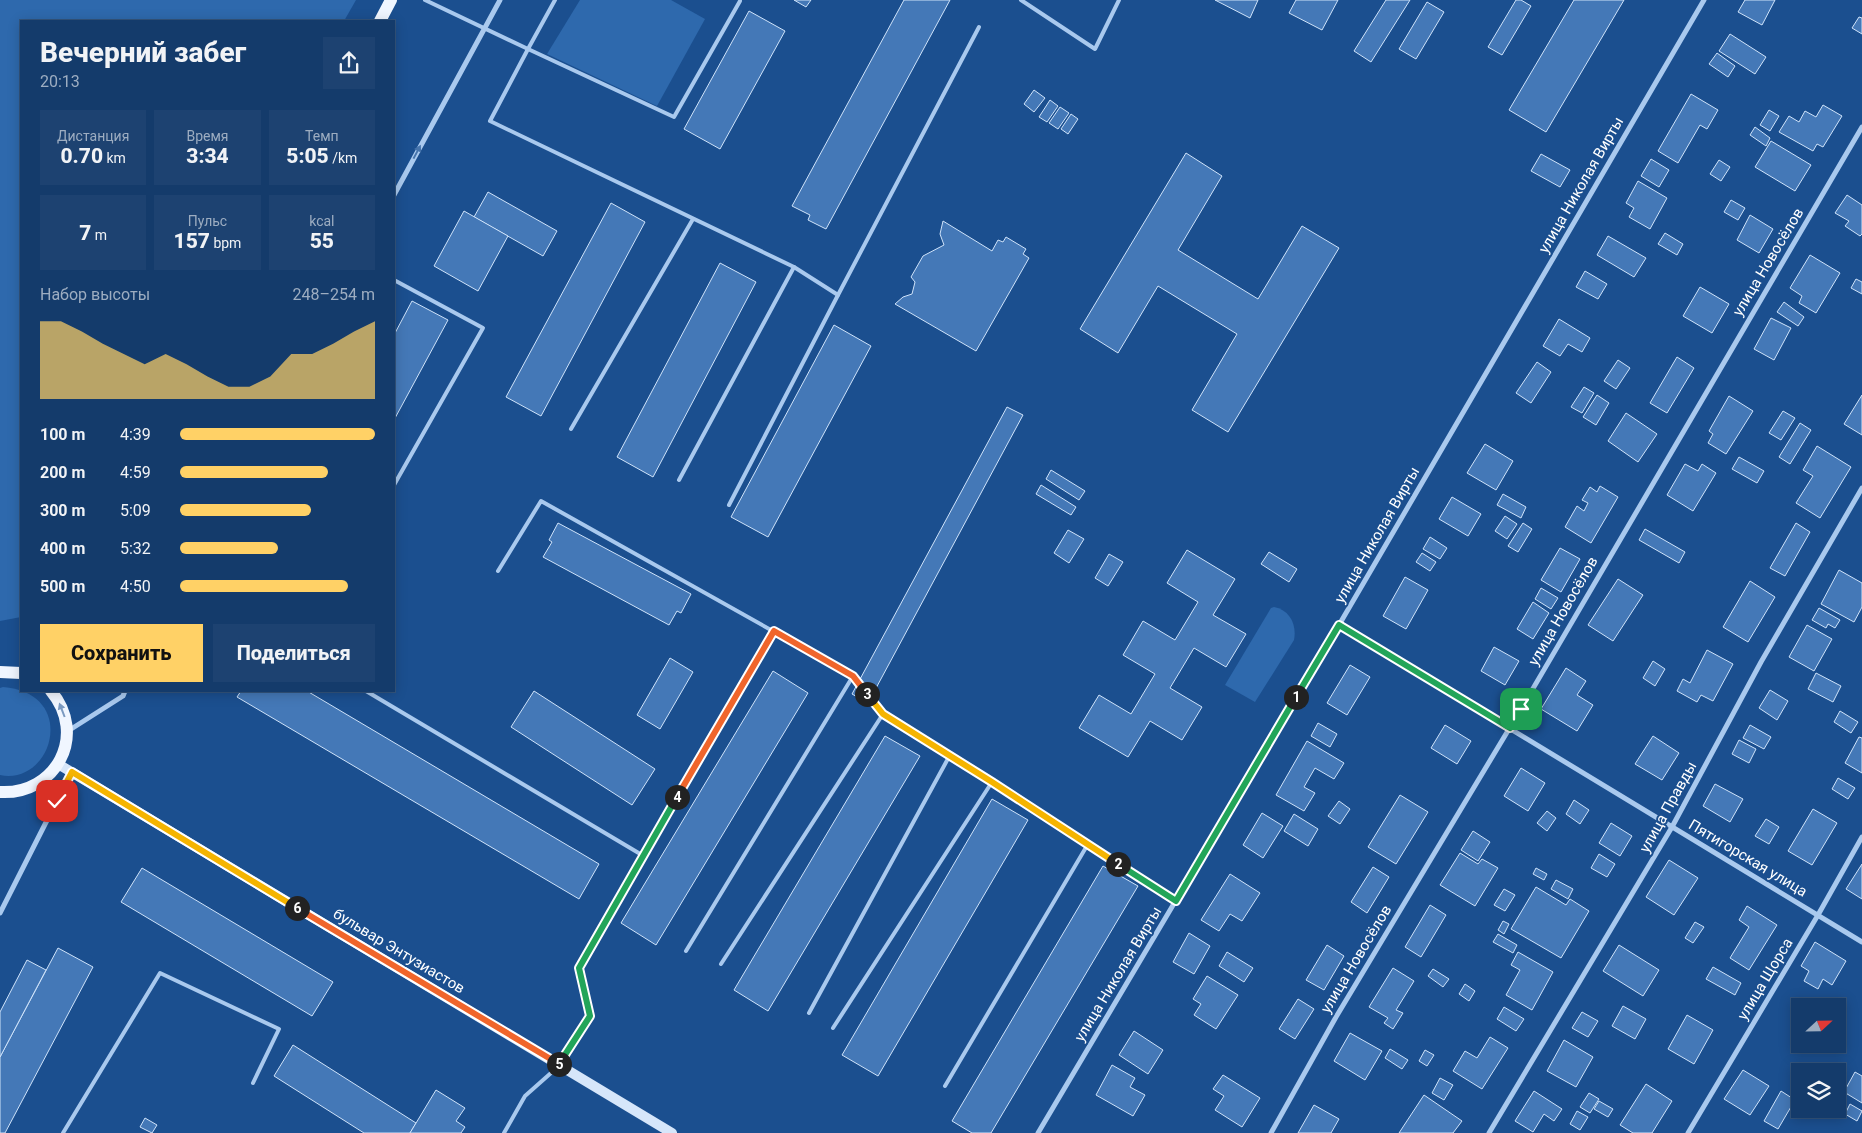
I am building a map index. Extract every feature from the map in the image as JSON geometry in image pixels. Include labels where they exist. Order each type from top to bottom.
[{"type":"main road","points":[[381,20],[391,0]]},
{"type":"main road","points":[[1,670],[20,673]]},
{"type":"main road","points":[[0,792],[12,792],[30,788],[46,778],[58,764],[65,749],[68,732],[65,715],[58,699],[52,692]]},
{"type":"main road","name":"бульвар Энтузиастов","points":[[58,764],[672,1133]]},
{"type":"street","points":[[395,193],[500,0]]},
{"type":"street","name":"улица Николая Вирты","points":[[1038,1133],[1339,625],[1704,0]]},
{"type":"street","name":"улица Новосёлов","points":[[1271,1133],[1336,1017],[1510,728],[1862,127]]},
{"type":"street","name":"улица Правды","points":[[1489,1133],[1672,827],[1761,662],[1862,488]]},
{"type":"street","name":"Пятигорская улица","points":[[1339,625],[1862,942]]},
{"type":"street","points":[[68,732],[123,696],[125,692]]},
{"type":"street","points":[[0,913],[72,772]]},
{"type":"street","name":"улица Щорса","points":[[1688,1133],[1818,915],[1862,837]]},
{"type":"lane","points":[[425,0],[674,118],[740,1]]},
{"type":"lane","points":[[555,0],[490,121],[794,267],[838,295]]},
{"type":"lane","points":[[1021,0],[1095,49],[1119,0]]},
{"type":"lane","points":[[729,505],[979,26]]},
{"type":"lane","points":[[571,429],[693,219]]},
{"type":"lane","points":[[679,480],[794,267]]},
{"type":"lane","points":[[395,281],[483,328],[395,484]]},
{"type":"lane","points":[[498,571],[541,501],[853,676],[883,714],[1176,901]]},
{"type":"lane","points":[[504,1133],[525,1096],[560,1065],[590,1016],[579,968],[642,855],[774,631]]},
{"type":"lane","points":[[686,951],[853,676]]},
{"type":"lane","points":[[368,692],[642,855]]},
{"type":"lane","points":[[721,964],[883,714]]},
{"type":"lane","points":[[809,1013],[950,756]]},
{"type":"lane","points":[[833,1028],[992,782]]},
{"type":"lane","points":[[945,1086],[1088,844]]},
{"type":"lane","points":[[64,1133],[160,973],[279,1029],[253,1083]]},
{"type":"shaded area","points":[[0,0],[356,0],[345,20],[20,20],[20,617],[0,621]]},
{"type":"shaded area","points":[[580,0],[671,0],[705,19],[657,106],[547,54]]},
{"type":"shaded area","points":[[1274,607],[1284,611],[1291,619],[1295,634],[1294,640],[1255,702],[1225,685],[1271,608]]},
{"type":"shaded area","points":[[3,687],[27,693],[42,705],[49,720],[50,737],[44,754],[34,767],[18,775],[0,775],[0,688]]},
{"type":"building","points":[[794,0],[811,0],[806,7]]},
{"type":"building","points":[[904,0],[950,0],[826,229],[808,220],[810,215],[792,206]]},
{"type":"building","points":[[1215,0],[1258,0],[1250,18]]},
{"type":"building","points":[[1296,0],[1338,0],[1322,30],[1289,13]]},
{"type":"building","points":[[1386,0],[1410,0],[1371,62],[1354,51]]},
{"type":"building","points":[[1516,0],[1521,0],[1531,6],[1502,55],[1488,47]]},
{"type":"building","points":[[1574,0],[1624,0],[1546,132],[1509,110]]},
{"type":"building","points":[[1745,0],[1775,0],[1762,25],[1738,12]]},
{"type":"building","points":[[1427,2],[1444,12],[1416,59],[1399,49]]},
{"type":"building","points":[[749,11],[785,31],[720,149],[684,129]]},
{"type":"building","points":[[1859,17],[1862,18],[1862,34],[1852,28]]},
{"type":"building","points":[[1730,34],[1766,57],[1755,74],[1719,51]]},
{"type":"building","points":[[1717,53],[1735,66],[1728,77],[1709,64]]},
{"type":"building","points":[[1034,90],[1045,98],[1034,112],[1024,104]]},
{"type":"building","points":[[1691,94],[1718,110],[1707,129],[1700,125],[1678,163],[1658,151]]},
{"type":"building","points":[[1050,100],[1058,106],[1047,122],[1039,117]]},
{"type":"building","points":[[1823,105],[1842,116],[1823,147],[1817,144],[1813,151],[1779,132],[1789,116],[1799,122],[1805,111],[1816,117]]},
{"type":"building","points":[[1060,107],[1069,113],[1058,129],[1049,123]]},
{"type":"building","points":[[1769,110],[1779,116],[1770,131],[1760,125]]},
{"type":"building","points":[[1071,114],[1078,119],[1068,134],[1061,129]]},
{"type":"building","points":[[1755,127],[1770,138],[1766,146],[1750,135]]},
{"type":"building","points":[[1771,141],[1811,165],[1795,191],[1755,167]]},
{"type":"building","points":[[1186,153],[1222,176],[1178,250],[1258,299],[1302,226],[1339,248],[1228,432],[1192,410],[1237,334],[1158,286],[1118,353],[1080,329]]},
{"type":"building","points":[[1541,154],[1570,170],[1560,187],[1531,171]]},
{"type":"building","points":[[1651,159],[1669,170],[1659,187],[1641,176]]},
{"type":"building","points":[[1719,160],[1730,167],[1721,181],[1710,174]]},
{"type":"building","points":[[1638,181],[1667,198],[1650,229],[1629,217],[1634,208],[1626,203]]},
{"type":"building","points":[[488,192],[557,231],[543,256],[474,217]]},
{"type":"building","points":[[1847,195],[1862,205],[1862,234],[1860,236],[1845,226],[1849,221],[1835,213]]},
{"type":"building","points":[[1731,200],[1745,208],[1738,220],[1724,212]]},
{"type":"building","points":[[611,203],[645,222],[541,416],[506,397]]},
{"type":"building","points":[[464,211],[508,236],[478,291],[434,266]]},
{"type":"building","points":[[1750,215],[1773,229],[1759,253],[1737,240]]},
{"type":"building","points":[[943,221],[992,251],[998,240],[1003,242],[1006,237],[1026,249],[1023,254],[1029,258],[976,351],[895,304],[903,297],[912,294],[915,282],[911,277],[923,256],[944,245],[940,234]]},
{"type":"building","points":[[1665,233],[1683,244],[1677,255],[1658,244]]},
{"type":"building","points":[[1608,236],[1646,258],[1634,277],[1597,255]]},
{"type":"building","points":[[1810,255],[1840,273],[1816,313],[1799,303],[1802,296],[1790,288]]},
{"type":"building","points":[[720,263],[756,282],[653,477],[617,457]]},
{"type":"building","points":[[1585,271],[1607,284],[1598,299],[1576,287]]},
{"type":"building","points":[[1856,279],[1862,282],[1862,294],[1851,288]]},
{"type":"building","points":[[1700,287],[1729,304],[1712,333],[1683,316]]},
{"type":"building","points":[[412,301],[448,320],[395,418],[395,333]]},
{"type":"building","points":[[1784,302],[1804,317],[1798,326],[1777,312]]},
{"type":"building","points":[[1771,318],[1791,328],[1774,360],[1754,349]]},
{"type":"building","points":[[1559,319],[1590,338],[1582,352],[1568,344],[1560,356],[1543,346]]},
{"type":"building","points":[[834,325],[871,346],[768,537],[731,517]]},
{"type":"building","points":[[1677,357],[1694,368],[1667,413],[1650,403]]},
{"type":"building","points":[[1618,360],[1630,368],[1616,389],[1604,381]]},
{"type":"building","points":[[1537,362],[1551,372],[1531,403],[1516,393]]},
{"type":"building","points":[[1584,387],[1594,393],[1582,413],[1571,407]]},
{"type":"building","points":[[1597,395],[1609,403],[1596,425],[1583,417]]},
{"type":"building","points":[[1862,395],[1862,435],[1844,424]]},
{"type":"building","points":[[1729,396],[1753,411],[1726,454],[1708,443],[1713,434],[1709,431]]},
{"type":"building","points":[[1007,407],[1023,415],[868,703],[852,694]]},
{"type":"building","points":[[1783,411],[1795,418],[1781,440],[1769,433]]},
{"type":"building","points":[[1626,413],[1657,434],[1638,462],[1608,441]]},
{"type":"building","points":[[1800,423],[1811,430],[1790,464],[1779,457]]},
{"type":"building","points":[[1485,444],[1513,461],[1496,490],[1467,473]]},
{"type":"building","points":[[1817,446],[1851,467],[1820,518],[1796,503],[1813,476],[1803,470]]},
{"type":"building","points":[[1739,457],[1764,471],[1757,483],[1732,469]]},
{"type":"building","points":[[1685,464],[1698,471],[1702,464],[1716,473],[1693,511],[1667,495]]},
{"type":"building","points":[[1051,470],[1085,491],[1079,500],[1046,479]]},
{"type":"building","points":[[1041,485],[1076,507],[1071,515],[1036,494]]},
{"type":"building","points":[[1600,486],[1618,497],[1591,543],[1565,527],[1577,506],[1584,511],[1588,503],[1582,500],[1590,487],[1597,492]]},
{"type":"building","points":[[1503,494],[1526,507],[1521,518],[1497,505]]},
{"type":"building","points":[[1452,497],[1481,514],[1468,536],[1439,519]]},
{"type":"building","points":[[1505,516],[1517,524],[1507,539],[1495,531]]},
{"type":"building","points":[[558,523],[691,594],[681,613],[677,611],[669,625],[543,557],[552,542],[549,540]]},
{"type":"building","points":[[1523,523],[1532,529],[1518,552],[1508,546]]},
{"type":"building","points":[[1796,523],[1810,532],[1785,576],[1770,568]]},
{"type":"building","points":[[1645,529],[1685,552],[1679,563],[1639,540]]},
{"type":"building","points":[[1068,530],[1084,539],[1069,563],[1054,553]]},
{"type":"building","points":[[1430,537],[1447,548],[1440,559],[1423,549]]},
{"type":"building","points":[[1560,548],[1580,559],[1561,592],[1541,580]]},
{"type":"building","points":[[1187,550],[1235,579],[1213,615],[1246,634],[1226,667],[1194,648],[1170,688],[1202,707],[1182,740],[1150,721],[1128,757],[1079,728],[1099,695],[1131,714],[1155,674],[1123,655],[1143,621],[1175,640],[1198,602],[1167,583]]},
{"type":"building","points":[[1269,552],[1297,569],[1289,582],[1261,564]]},
{"type":"building","points":[[1422,553],[1436,562],[1430,571],[1416,562]]},
{"type":"building","points":[[1109,554],[1123,562],[1108,586],[1095,578]]},
{"type":"building","points":[[1839,570],[1862,583],[1862,607],[1854,622],[1821,604]]},
{"type":"building","points":[[1405,577],[1428,590],[1406,629],[1383,616]]},
{"type":"building","points":[[1618,579],[1643,595],[1613,641],[1588,625]]},
{"type":"building","points":[[1750,581],[1775,597],[1748,642],[1723,627]]},
{"type":"building","points":[[1541,588],[1558,598],[1551,609],[1535,599]]},
{"type":"building","points":[[1533,602],[1549,613],[1533,639],[1517,629]]},
{"type":"building","points":[[1819,608],[1840,620],[1835,628],[1828,624],[1826,628],[1812,620]]},
{"type":"building","points":[[1807,625],[1832,639],[1814,671],[1789,657]]},
{"type":"building","points":[[1494,647],[1519,661],[1505,685],[1481,671]]},
{"type":"building","points":[[1707,650],[1733,664],[1713,701],[1701,695],[1697,702],[1677,691],[1683,679],[1690,683]]},
{"type":"building","points":[[670,658],[693,672],[660,729],[637,715]]},
{"type":"building","points":[[1653,661],[1665,669],[1655,686],[1643,678]]},
{"type":"building","points":[[1350,665],[1370,677],[1347,715],[1327,703]]},
{"type":"building","points":[[1566,668],[1586,681],[1577,695],[1593,705],[1577,731],[1541,709]]},
{"type":"building","points":[[773,671],[808,693],[656,945],[621,923]]},
{"type":"building","points":[[1816,673],[1841,686],[1833,702],[1808,689]]},
{"type":"building","points":[[1770,690],[1788,701],[1777,720],[1759,708]]},
{"type":"building","points":[[534,691],[655,769],[632,805],[511,727]]},
{"type":"building","points":[[240,692],[309,692],[599,864],[579,899],[237,697]]},
{"type":"building","points":[[1840,711],[1858,722],[1851,733],[1834,722]]},
{"type":"building","points":[[1318,723],[1337,734],[1330,747],[1311,736]]},
{"type":"building","points":[[1445,725],[1471,741],[1457,764],[1431,748]]},
{"type":"building","points":[[1750,725],[1771,737],[1764,749],[1743,738]]},
{"type":"building","points":[[885,736],[920,756],[768,1011],[734,990]]},
{"type":"building","points":[[1653,736],[1679,753],[1662,780],[1635,764]]},
{"type":"building","points":[[1859,737],[1862,738],[1862,773],[1845,763]]},
{"type":"building","points":[[1739,740],[1756,749],[1749,763],[1732,754]]},
{"type":"building","points":[[1307,741],[1344,763],[1334,779],[1315,768],[1304,787],[1315,793],[1304,811],[1276,795]]},
{"type":"building","points":[[1521,768],[1545,783],[1528,811],[1504,796]]},
{"type":"building","points":[[1838,778],[1855,788],[1848,799],[1832,789]]},
{"type":"building","points":[[1715,784],[1743,799],[1730,822],[1703,806]]},
{"type":"building","points":[[1400,795],[1428,812],[1396,864],[1368,847]]},
{"type":"building","points":[[992,799],[1028,820],[878,1076],[842,1055]]},
{"type":"building","points":[[1574,800],[1589,810],[1580,824],[1566,814]]},
{"type":"building","points":[[1339,801],[1350,809],[1340,824],[1328,816]]},
{"type":"building","points":[[1813,809],[1837,823],[1812,865],[1788,851]]},
{"type":"building","points":[[1547,811],[1556,818],[1547,831],[1537,823]]},
{"type":"building","points":[[1262,813],[1283,826],[1263,858],[1243,845]]},
{"type":"building","points":[[1294,814],[1318,829],[1308,846],[1284,831]]},
{"type":"building","points":[[1766,819],[1779,827],[1769,844],[1755,836]]},
{"type":"building","points":[[1611,823],[1632,836],[1620,856],[1599,843]]},
{"type":"building","points":[[1473,831],[1490,842],[1478,861],[1461,850]]},
{"type":"building","points":[[1460,853],[1478,864],[1482,859],[1498,868],[1475,906],[1440,885]]},
{"type":"building","points":[[1599,854],[1615,864],[1607,877],[1591,868]]},
{"type":"building","points":[[1669,860],[1698,878],[1674,915],[1646,897]]},
{"type":"building","points":[[1862,864],[1862,899],[1846,889]]},
{"type":"building","points":[[1103,866],[1138,886],[991,1133],[972,1133],[952,1121]]},
{"type":"building","points":[[1373,867],[1389,877],[1367,913],[1351,902]]},
{"type":"building","points":[[142,868],[333,982],[312,1016],[121,902]]},
{"type":"building","points":[[1536,868],[1547,874],[1544,880],[1533,874]]},
{"type":"building","points":[[1230,874],[1260,893],[1242,921],[1230,914],[1219,931],[1201,920]]},
{"type":"building","points":[[1556,880],[1573,889],[1568,899],[1551,889]]},
{"type":"building","points":[[1536,887],[1566,905],[1570,899],[1589,911],[1561,958],[1511,929]]},
{"type":"building","points":[[1504,889],[1515,895],[1505,911],[1494,905]]},
{"type":"building","points":[[1430,905],[1446,915],[1421,957],[1405,947]]},
{"type":"building","points":[[1747,906],[1777,925],[1749,970],[1730,958],[1749,927],[1739,920]]},
{"type":"building","points":[[1503,921],[1509,924],[1504,934],[1498,930]]},
{"type":"building","points":[[1695,922],[1704,927],[1693,943],[1685,938]]},
{"type":"building","points":[[1189,933],[1210,946],[1194,974],[1173,962]]},
{"type":"building","points":[[1498,934],[1517,945],[1513,953],[1493,942]]},
{"type":"building","points":[[1815,942],[1846,961],[1832,985],[1823,979],[1818,989],[1804,981],[1809,971],[1801,966]]},
{"type":"building","points":[[1327,945],[1344,956],[1324,990],[1306,980]]},
{"type":"building","points":[[1619,945],[1659,970],[1643,996],[1603,971]]},
{"type":"building","points":[[58,948],[93,967],[5,1133],[0,1133],[0,1057]]},
{"type":"building","points":[[1227,952],[1253,968],[1244,982],[1219,966]]},
{"type":"building","points":[[1518,952],[1553,972],[1532,1010],[1506,995],[1520,970],[1511,965]]},
{"type":"building","points":[[27,960],[46,970],[0,1057],[0,1012]]},
{"type":"building","points":[[1713,967],[1741,983],[1735,995],[1706,979]]},
{"type":"building","points":[[1393,968],[1414,981],[1396,1010],[1403,1013],[1393,1029],[1384,1023],[1388,1018],[1369,1007]]},
{"type":"building","points":[[1433,969],[1449,979],[1443,987],[1428,976]]},
{"type":"building","points":[[1207,976],[1238,995],[1216,1029],[1194,1015],[1201,1004],[1193,999]]},
{"type":"building","points":[[1465,984],[1475,991],[1469,1001],[1459,994]]},
{"type":"building","points":[[1298,999],[1314,1009],[1295,1039],[1279,1029]]},
{"type":"building","points":[[1623,1006],[1646,1019],[1635,1039],[1612,1026]]},
{"type":"building","points":[[1504,1007],[1524,1019],[1516,1031],[1497,1019]]},
{"type":"building","points":[[1582,1012],[1598,1021],[1588,1037],[1572,1028]]},
{"type":"building","points":[[1687,1015],[1713,1030],[1694,1064],[1668,1049]]},
{"type":"building","points":[[1134,1031],[1163,1050],[1148,1074],[1119,1055]]},
{"type":"building","points":[[1350,1033],[1382,1051],[1365,1080],[1334,1061]]},
{"type":"building","points":[[1490,1037],[1508,1048],[1482,1089],[1453,1071],[1465,1051],[1477,1058]]},
{"type":"building","points":[[1564,1040],[1593,1057],[1576,1087],[1547,1071]]},
{"type":"building","points":[[293,1045],[416,1123],[410,1133],[364,1133],[274,1076]]},
{"type":"building","points":[[1390,1049],[1408,1060],[1402,1069],[1385,1058]]},
{"type":"building","points":[[1425,1050],[1434,1055],[1427,1066],[1419,1061]]},
{"type":"building","points":[[1112,1065],[1135,1078],[1130,1087],[1145,1095],[1133,1116],[1096,1095]]},
{"type":"building","points":[[1743,1070],[1769,1086],[1750,1115],[1724,1099]]},
{"type":"building","points":[[1855,1072],[1862,1076],[1862,1103],[1846,1093],[1846,1088]]},
{"type":"building","points":[[1223,1075],[1260,1098],[1242,1127],[1215,1110],[1224,1096],[1213,1089]]},
{"type":"building","points":[[1440,1078],[1453,1085],[1444,1100],[1432,1093]]},
{"type":"building","points":[[1646,1084],[1672,1101],[1652,1133],[1633,1133],[1620,1125]]},
{"type":"building","points":[[436,1090],[465,1108],[456,1121],[465,1127],[461,1133],[410,1133]]},
{"type":"building","points":[[1534,1091],[1562,1109],[1554,1121],[1544,1114],[1533,1132],[1515,1121]]},
{"type":"building","points":[[1781,1091],[1791,1097],[1791,1107],[1778,1129],[1764,1121]]},
{"type":"building","points":[[1589,1093],[1599,1099],[1590,1113],[1580,1107]]},
{"type":"building","points":[[1424,1095],[1462,1121],[1453,1133],[1399,1133]]},
{"type":"building","points":[[1599,1101],[1613,1109],[1608,1117],[1594,1109]]},
{"type":"building","points":[[1850,1104],[1862,1111],[1857,1121],[1846,1115]]},
{"type":"building","points":[[1314,1105],[1339,1119],[1331,1133],[1298,1133]]},
{"type":"building","points":[[1577,1111],[1588,1117],[1580,1130],[1570,1124]]},
{"type":"building","points":[[145,1118],[157,1125],[152,1133],[140,1127]]},
{"type":"route","points":[[57,801],[72,772],[560,1065],[590,1016],[579,968],[642,855],[774,631],[853,676],[883,714],[1176,901],[1339,625],[1510,728],[1521,709]]}]
